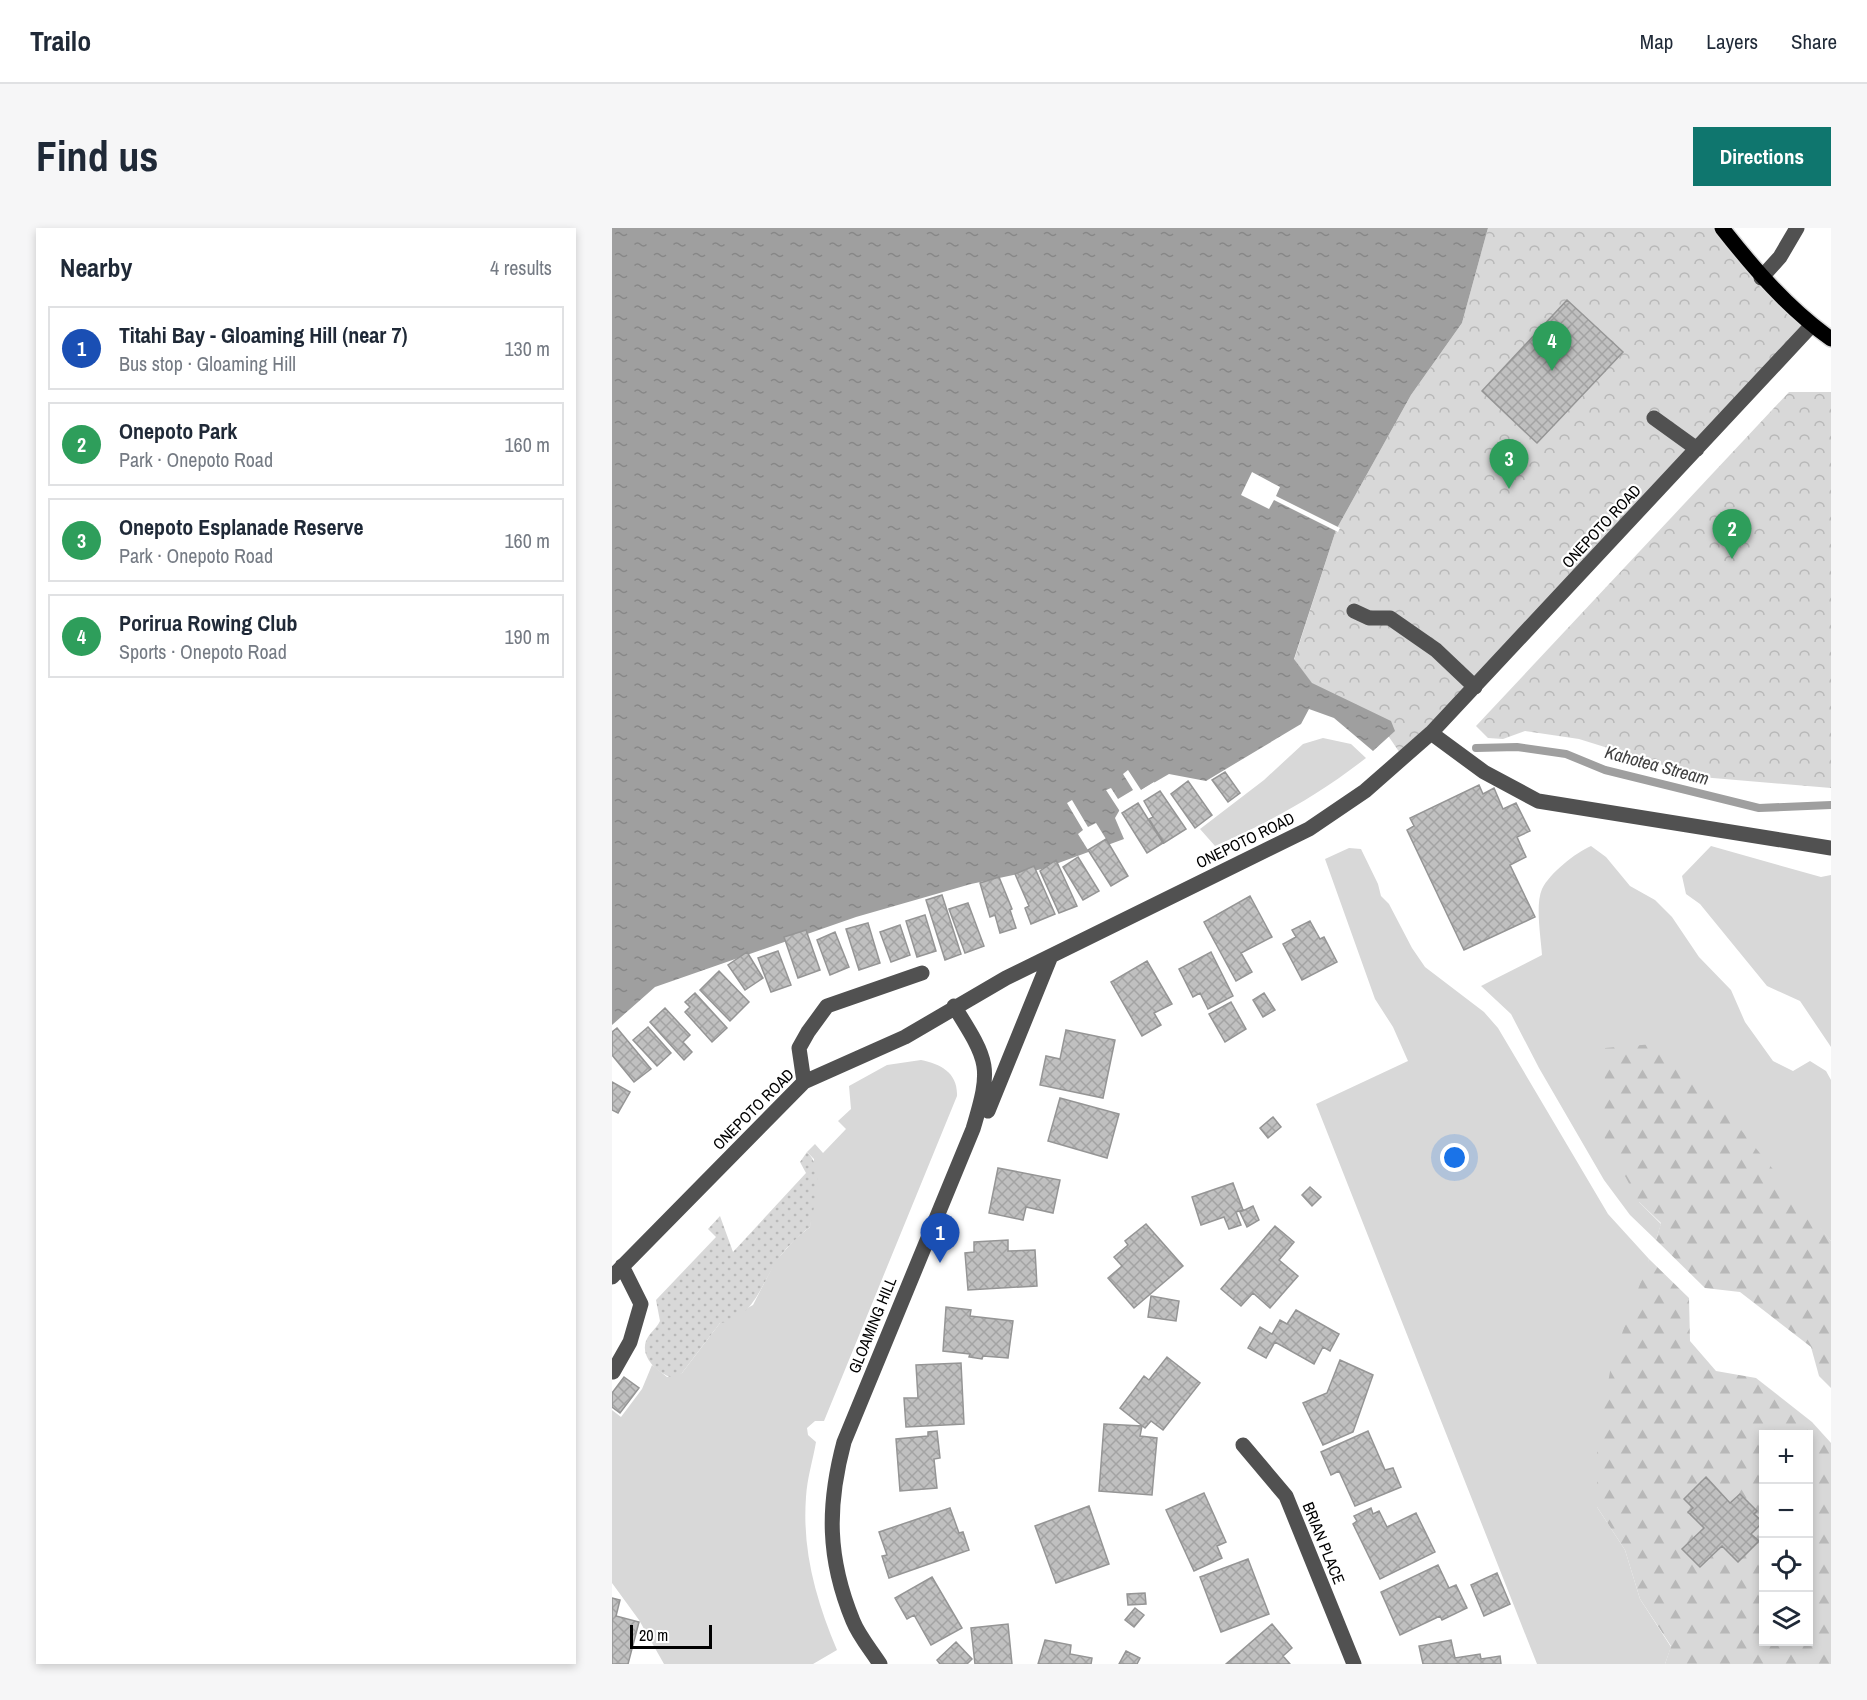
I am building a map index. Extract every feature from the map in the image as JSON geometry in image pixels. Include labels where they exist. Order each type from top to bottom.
[{"type":"main road","points":[[1722,228],[1761,278],[1812,325],[1831,339]]},
{"type":"street","points":[[1761,278],[1780,257],[1797,228]]},
{"type":"street","name":"ONEPOTO ROAD","points":[[617,1272],[804,1082],[905,1037],[954,1006],[1051,956],[1309,829],[1365,791],[1431,733],[1812,325]]},
{"type":"street","points":[[1654,418],[1674,430],[1697,449]]},
{"type":"street","points":[[1354,611],[1369,618],[1390,618],[1436,650],[1475,687]]},
{"type":"street","points":[[1431,733],[1484,772],[1538,801],[1831,848]]},
{"type":"street","points":[[973,1129],[987,1113],[1051,956]]},
{"type":"street","points":[[804,1082],[800,1048],[808,1032],[827,1006],[884,984],[922,973]]},
{"type":"street","name":"GLOAMING HILL","points":[[880,1664],[854,1623],[836,1570],[831,1528],[833,1483],[844,1442],[973,1129],[986,1087],[986,1072],[977,1042],[954,1006]]},
{"type":"street","points":[[612,1372],[630,1342],[641,1304],[617,1272]]},
{"type":"street","name":"BRIAN PLACE","points":[[1244,1446],[1286,1496],[1354,1664]]},
{"type":"green space","points":[[1488,228],[1722,228],[1812,325],[1404,759],[1389,737],[1317,690],[1294,660],[1336,530],[1411,395],[1462,323]]},
{"type":"green space","points":[[1789,392],[1831,392],[1831,788],[1701,777],[1579,739],[1525,731],[1503,739],[1488,738],[1476,726]]},
{"type":"green space","points":[[1323,738],[1351,744],[1366,758],[1294,807],[1215,846],[1200,829],[1264,780],[1303,744]]},
{"type":"green space","points":[[1591,846],[1606,857],[1630,886],[1655,900],[1672,917],[1699,957],[1731,990],[1745,1022],[1773,1061],[1793,1071],[1810,1061],[1826,1071],[1831,1080],[1831,1241],[1809,1216],[1639,1202],[1661,1224],[1656,1240],[1630,1215],[1604,1180],[1539,1068],[1511,1014],[1481,986],[1542,955],[1539,912],[1542,889],[1564,864]]},
{"type":"green space","points":[[1711,846],[1821,877],[1831,875],[1831,1047],[1800,1001],[1767,986],[1700,904],[1686,894],[1682,876]]},
{"type":"green space","points":[[1349,848],[1361,849],[1378,884],[1381,896],[1389,904],[1412,948],[1425,967],[1484,1012],[1498,1028],[1608,1214],[1649,1259],[1597,1507],[1625,1550],[1640,1599],[1671,1647],[1665,1664],[1537,1664],[1316,1104],[1408,1061],[1393,1027],[1375,999],[1325,859]]},
{"type":"green space","points":[[1654,1044],[1691,1068],[1831,1241],[1831,1388],[1819,1376],[1811,1347],[1740,1292],[1705,1288],[1656,1240],[1661,1223],[1639,1202],[1604,1137],[1605,1048]]},
{"type":"green space","points":[[921,1060],[947,1071],[955,1081],[957,1096],[824,1421],[815,1421],[807,1428],[808,1435],[816,1442],[806,1497],[806,1537],[817,1594],[837,1650],[813,1664],[664,1664],[639,1620],[612,1583],[612,1410],[621,1417],[642,1389],[652,1365],[667,1377],[682,1373],[720,1323],[753,1305],[775,1262],[795,1239],[810,1227],[814,1159],[807,1152],[815,1144],[823,1153],[846,1129],[838,1121],[851,1109],[849,1086],[887,1065]]},
{"type":"green space","points":[[807,1152],[813,1159],[817,1178],[816,1198],[810,1227],[782,1253],[754,1301],[740,1316],[720,1323],[682,1373],[674,1378],[662,1373],[648,1359],[645,1347],[647,1338],[660,1321],[656,1300],[716,1237],[708,1229],[720,1216],[733,1252],[806,1173],[800,1162]]},
{"type":"green space","points":[[1649,1259],[1689,1298],[1690,1341],[1716,1371],[1756,1378],[1812,1422],[1831,1443],[1831,1664],[1665,1664],[1671,1646],[1640,1599],[1625,1550],[1597,1507],[1597,1442],[1612,1361]]},
{"type":"water","points":[[612,228],[1488,228],[1462,323],[1411,395],[1336,530],[1294,659],[1312,683],[1391,721],[1395,731],[1373,751],[1334,718],[1309,709],[1301,724],[1206,781],[1169,774],[1126,799],[1115,818],[1124,839],[1042,869],[971,884],[856,917],[655,987],[612,1025]]},
{"type":"pier","points":[[1252,472],[1280,487],[1276,496],[1340,528],[1338,532],[1274,500],[1269,509],[1241,495]]},
{"type":"pier","points":[[1128,770],[1141,790],[1154,782],[1156,785],[1128,801],[1121,813],[1106,790],[1111,788],[1118,799],[1133,790],[1123,774]]},
{"type":"pier","points":[[1072,800],[1088,827],[1096,823],[1106,839],[1088,850],[1078,834],[1083,830],[1067,803]]},
{"type":"building","points":[[1567,300],[1623,352],[1537,443],[1482,391]]},
{"type":"building","points":[[1225,772],[1240,793],[1228,802],[1212,780]]},
{"type":"building","points":[[1188,781],[1212,815],[1195,828],[1171,794]]},
{"type":"building","points":[[1479,785],[1483,794],[1494,788],[1503,809],[1516,803],[1530,831],[1517,837],[1526,857],[1510,865],[1535,917],[1464,950],[1407,830],[1414,826],[1410,818]]},
{"type":"building","points":[[1160,791],[1186,829],[1164,843],[1149,819],[1153,817],[1144,801]]},
{"type":"building","points":[[1138,803],[1163,843],[1147,853],[1122,813]]},
{"type":"building","points":[[1106,839],[1128,876],[1111,886],[1088,850]]},
{"type":"building","points":[[1078,857],[1099,891],[1083,900],[1063,867]]},
{"type":"building","points":[[1056,860],[1077,906],[1059,913],[1040,871]]},
{"type":"building","points":[[1034,866],[1055,914],[1031,924],[1025,908],[1029,906],[1015,874]]},
{"type":"building","points":[[999,877],[1012,909],[1010,910],[1016,928],[1000,933],[995,915],[990,917],[980,883]]},
{"type":"building","points":[[942,895],[961,954],[945,960],[926,900]]},
{"type":"building","points":[[1250,896],[1272,937],[1241,953],[1252,972],[1236,981],[1204,922]]},
{"type":"building","points":[[968,903],[984,946],[965,953],[949,909]]},
{"type":"building","points":[[925,915],[936,951],[917,957],[906,921]]},
{"type":"building","points":[[1310,921],[1320,939],[1324,937],[1337,962],[1302,980],[1283,944],[1296,937],[1292,930]]},
{"type":"building","points":[[868,923],[880,963],[859,970],[846,929]]},
{"type":"building","points":[[900,925],[910,955],[891,962],[880,932]]},
{"type":"building","points":[[806,930],[820,970],[798,978],[784,937]]},
{"type":"building","points":[[835,932],[849,967],[830,975],[817,940]]},
{"type":"building","points":[[778,951],[791,985],[771,992],[758,958]]},
{"type":"building","points":[[747,952],[763,978],[745,990],[728,965]]},
{"type":"building","points":[[1211,952],[1233,996],[1208,1009],[1200,993],[1193,997],[1179,969]]},
{"type":"building","points":[[1147,961],[1172,1004],[1154,1013],[1161,1025],[1142,1036],[1111,982]]},
{"type":"building","points":[[719,971],[749,1002],[730,1021],[700,990]]},
{"type":"building","points":[[695,993],[727,1028],[712,1042],[685,1012],[690,1007],[685,1002]]},
{"type":"building","points":[[1264,993],[1275,1010],[1263,1017],[1253,1000]]},
{"type":"building","points":[[1231,1002],[1246,1029],[1225,1042],[1209,1014]]},
{"type":"building","points":[[665,1008],[690,1035],[683,1042],[692,1052],[684,1060],[650,1022]]},
{"type":"building","points":[[648,1027],[671,1053],[657,1066],[633,1040]]},
{"type":"building","points":[[617,1028],[651,1069],[634,1082],[612,1055],[612,1032]]},
{"type":"building","points":[[1066,1030],[1115,1040],[1103,1098],[1040,1085],[1046,1056],[1060,1059]]},
{"type":"building","points":[[612,1082],[630,1092],[618,1113],[612,1110]]},
{"type":"building","points":[[1060,1098],[1119,1114],[1107,1158],[1048,1141]]},
{"type":"building","points":[[1273,1117],[1281,1127],[1268,1138],[1260,1128]]},
{"type":"building","points":[[998,1168],[1060,1180],[1053,1213],[1026,1207],[1023,1220],[989,1213]]},
{"type":"building","points":[[1233,1183],[1243,1210],[1236,1212],[1241,1225],[1229,1229],[1224,1217],[1201,1225],[1192,1197]]},
{"type":"building","points":[[1310,1187],[1321,1197],[1312,1206],[1302,1195]]},
{"type":"building","points":[[1253,1206],[1259,1220],[1247,1227],[1240,1212]]},
{"type":"building","points":[[1146,1224],[1183,1266],[1134,1308],[1108,1278],[1122,1266],[1114,1257],[1128,1245],[1125,1241]]},
{"type":"building","points":[[1275,1226],[1294,1242],[1279,1260],[1298,1276],[1270,1308],[1253,1293],[1241,1306],[1221,1289]]},
{"type":"building","points":[[1008,1240],[1008,1251],[1035,1250],[1037,1286],[968,1290],[965,1253],[974,1252],[974,1242]]},
{"type":"building","points":[[1151,1296],[1179,1301],[1176,1321],[1148,1317]]},
{"type":"building","points":[[946,1307],[971,1310],[970,1316],[1013,1321],[1008,1358],[983,1356],[982,1359],[969,1357],[970,1354],[943,1351]]},
{"type":"building","points":[[1296,1310],[1339,1334],[1330,1351],[1323,1347],[1314,1364],[1275,1342],[1266,1358],[1248,1348],[1260,1327],[1272,1334],[1280,1320],[1287,1324]]},
{"type":"building","points":[[1167,1357],[1200,1383],[1163,1430],[1151,1421],[1145,1428],[1120,1408],[1144,1376],[1149,1380]]},
{"type":"building","points":[[1340,1360],[1373,1375],[1353,1432],[1323,1445],[1303,1403],[1327,1393]]},
{"type":"building","points":[[961,1363],[964,1424],[906,1427],[904,1398],[918,1398],[916,1365]]},
{"type":"building","points":[[624,1377],[639,1388],[620,1413],[612,1407],[612,1393]]},
{"type":"building","points":[[1104,1424],[1142,1426],[1140,1436],[1157,1438],[1152,1495],[1099,1491]]},
{"type":"building","points":[[937,1431],[940,1458],[934,1459],[937,1488],[900,1491],[896,1439],[928,1436],[928,1432]]},
{"type":"building","points":[[1368,1431],[1385,1470],[1393,1468],[1401,1487],[1355,1506],[1339,1471],[1331,1475],[1321,1452]]},
{"type":"building","points":[[1706,1477],[1730,1503],[1740,1494],[1757,1511],[1754,1514],[1759,1518],[1759,1526],[1751,1534],[1759,1541],[1738,1562],[1722,1546],[1700,1567],[1682,1549],[1704,1528],[1688,1512],[1693,1508],[1684,1499]]},
{"type":"building","points":[[1204,1493],[1226,1542],[1217,1546],[1222,1558],[1194,1571],[1166,1510]]},
{"type":"building","points":[[1089,1506],[1109,1564],[1056,1583],[1035,1526]]},
{"type":"building","points":[[950,1508],[959,1533],[963,1532],[969,1550],[889,1578],[882,1556],[887,1555],[879,1532]]},
{"type":"building","points":[[1371,1508],[1373,1514],[1379,1511],[1387,1527],[1416,1513],[1435,1552],[1380,1579],[1353,1524],[1357,1521],[1354,1516]]},
{"type":"building","points":[[1248,1559],[1269,1614],[1221,1632],[1200,1577]]},
{"type":"building","points":[[1438,1565],[1449,1588],[1456,1585],[1467,1608],[1442,1620],[1440,1616],[1400,1635],[1381,1592]]},
{"type":"building","points":[[1497,1573],[1510,1604],[1484,1616],[1471,1585]]},
{"type":"building","points":[[932,1577],[962,1628],[931,1645],[914,1615],[907,1619],[895,1598]]},
{"type":"building","points":[[1145,1593],[1146,1604],[1128,1605],[1127,1594]]},
{"type":"building","points":[[612,1598],[620,1600],[616,1616],[639,1622],[628,1664],[612,1664]]},
{"type":"building","points":[[1135,1608],[1144,1615],[1134,1627],[1125,1620]]},
{"type":"building","points":[[1008,1624],[1012,1664],[975,1664],[971,1628]]},
{"type":"building","points":[[1272,1624],[1292,1648],[1283,1656],[1290,1664],[1226,1664]]},
{"type":"building","points":[[1045,1640],[1071,1645],[1070,1654],[1092,1658],[1091,1664],[1038,1664]]},
{"type":"building","points":[[1451,1640],[1455,1658],[1480,1654],[1481,1659],[1500,1656],[1501,1664],[1423,1664],[1419,1646]]},
{"type":"building","points":[[956,1642],[972,1659],[967,1664],[940,1664],[937,1660]]},
{"type":"building","points":[[1126,1651],[1140,1658],[1137,1664],[1119,1664]]},
{"type":"waterway","name":"Kahotea Stream","points":[[1476,748],[1517,747],[1566,754],[1605,770],[1759,808],[1831,805]]},
{"type":"place","name":"Porirua Rowing Club","points":[[1552,371]]},
{"type":"place","name":"Onepoto Esplanade Reserve","points":[[1509,489]]},
{"type":"place","name":"Onepoto Park","points":[[1732,559]]},
{"type":"place","name":"Titahi Bay - Gloaming Hill (near 7)","points":[[940,1263]]}]
